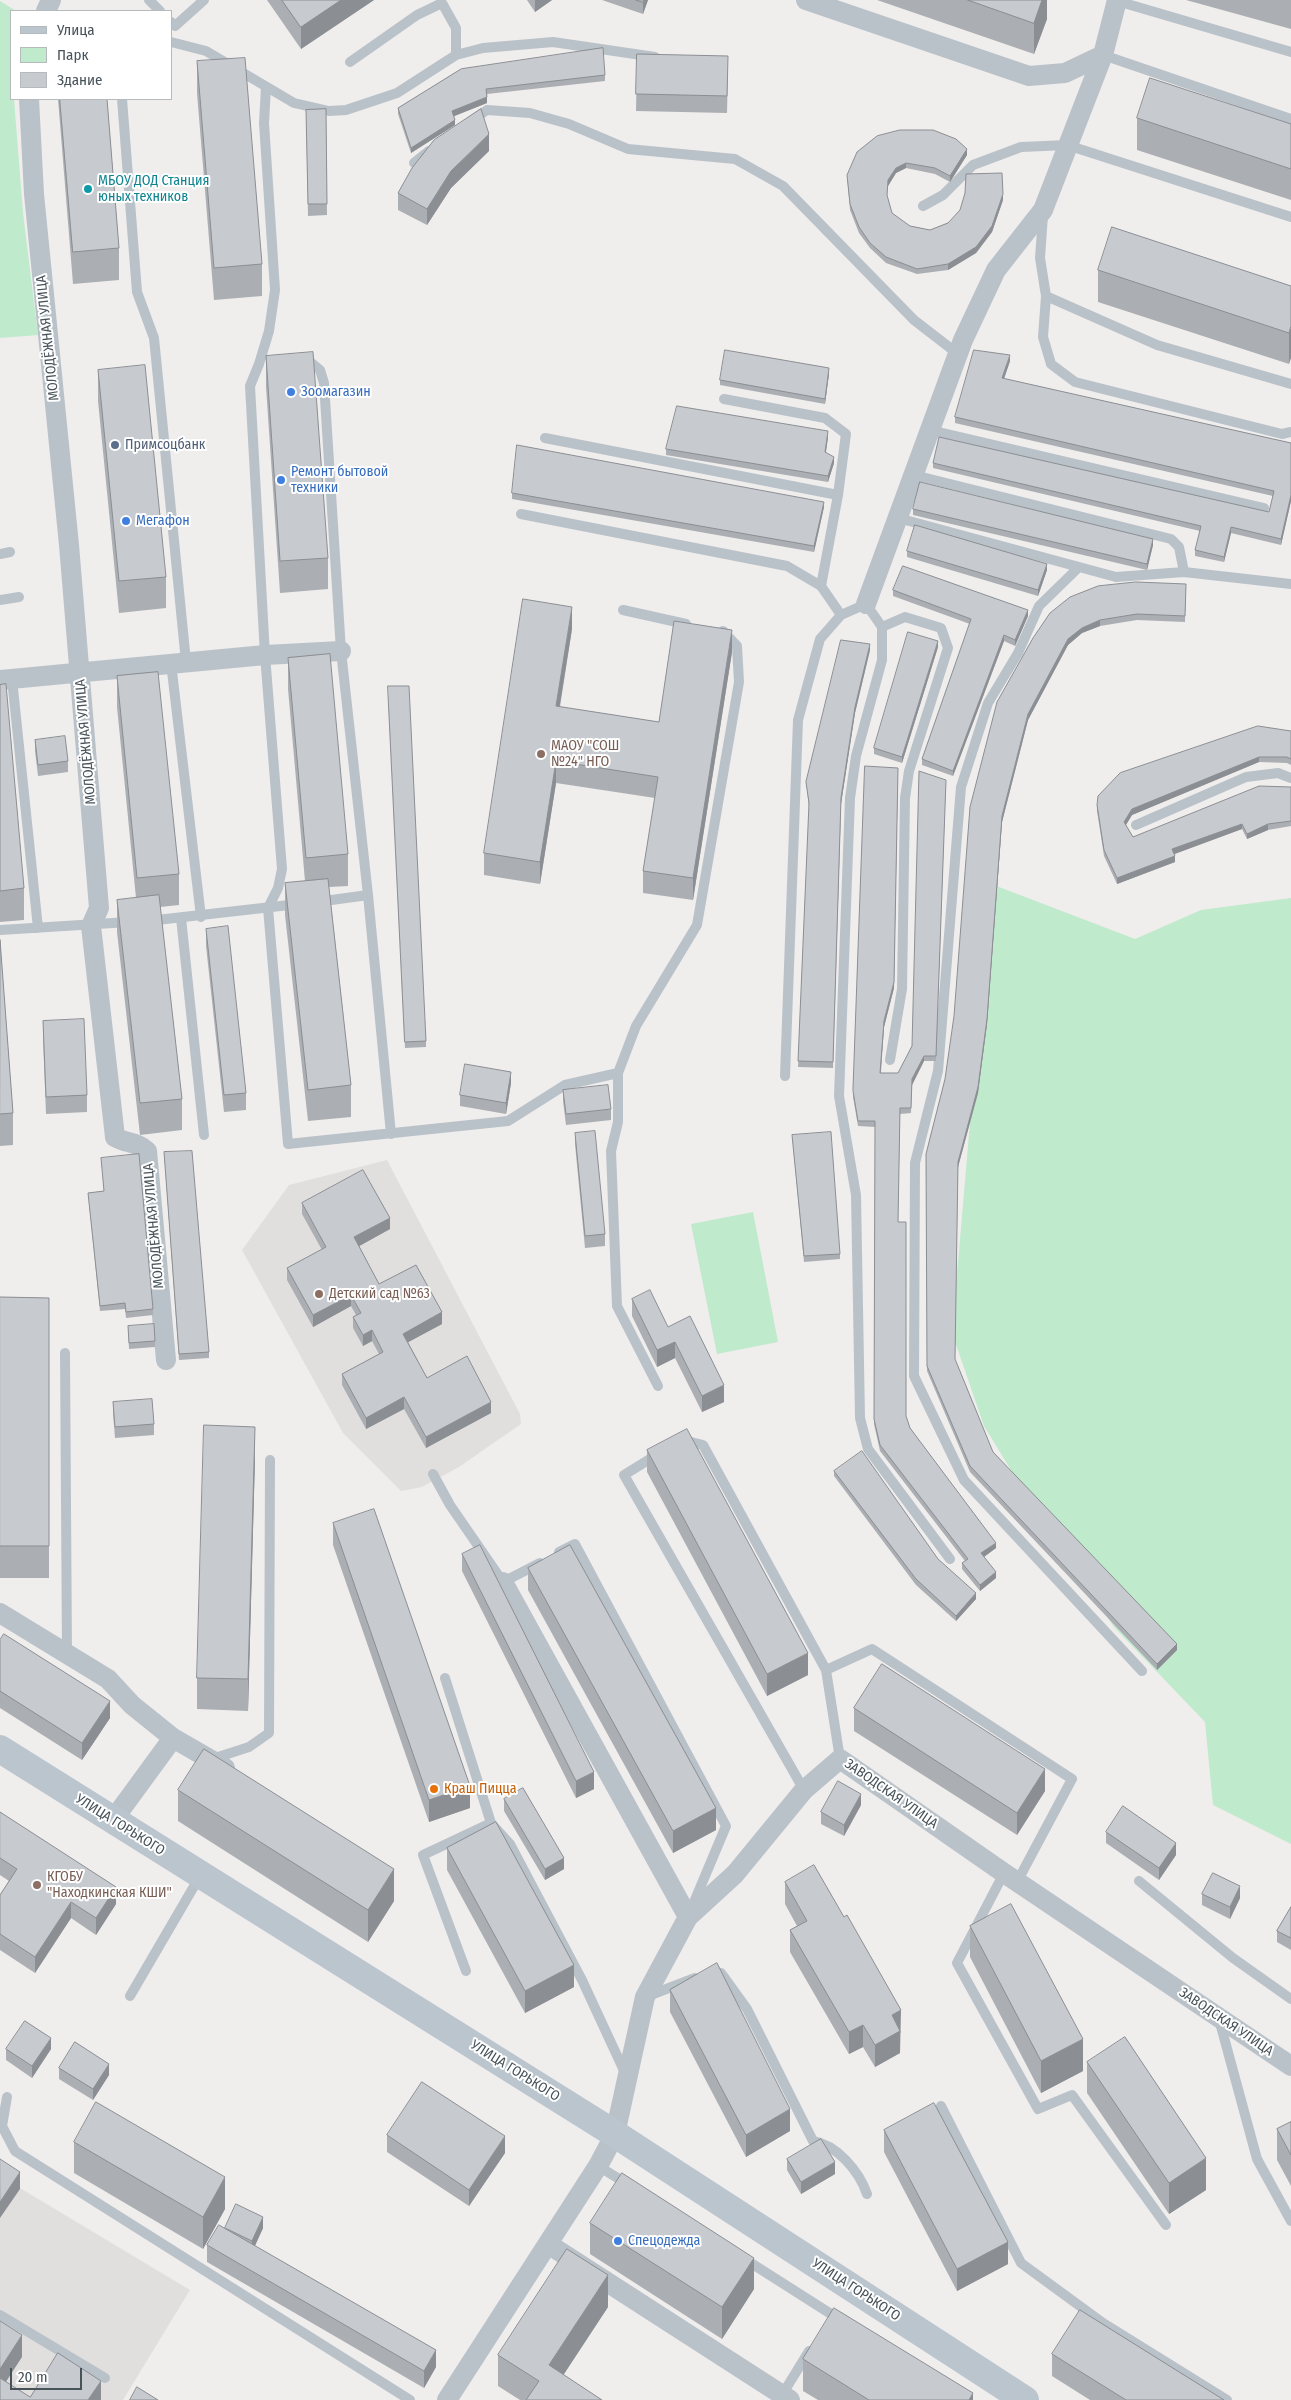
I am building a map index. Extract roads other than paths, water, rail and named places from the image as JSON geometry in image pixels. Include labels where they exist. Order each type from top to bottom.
[{"type":"main road","name":"УЛИЦА ГОРЬКОГО","points":[[0,1749],[614,2134],[1025,2400]]},
{"type":"street","points":[[806,0],[1029,76],[1066,74],[1103,55]]},
{"type":"street","points":[[866,604],[958,354],[996,270],[1043,210],[1103,55],[1117,1]]},
{"type":"street","name":"МОЛОДЁЖНАЯ УЛИЦА","points":[[28,100],[34,194],[80,672],[99,908],[91,926],[116,1137],[123,1142],[141,1145],[147,1151],[166,1360]]},
{"type":"street","points":[[6,679],[178,662],[342,651]]},
{"type":"street","points":[[503,1582],[688,1917]]},
{"type":"street","points":[[0,1612],[108,1679],[132,1705],[173,1738],[245,1780]]},
{"type":"street","points":[[113,1820],[173,1738]]},
{"type":"street","name":"ЗАВОДСКАЯ УЛИЦА","points":[[449,2399],[598,2166],[614,2134],[645,1997],[688,1917],[735,1874],[804,1790],[840,1758],[1011,1878],[1291,2066]]},
{"type":"street","points":[[548,2244],[786,2397]]},
{"type":"lane","points":[[149,0],[159,10]]},
{"type":"lane","points":[[172,23],[175,26],[204,0]]},
{"type":"lane","points":[[1117,1],[1291,52]]},
{"type":"lane","points":[[350,62],[417,15],[442,3],[456,28],[456,55]]},
{"type":"lane","points":[[172,42],[206,51],[294,103],[329,111],[346,110],[397,94],[456,55],[483,48],[553,42],[664,58]]},
{"type":"lane","points":[[1103,55],[1291,119]]},
{"type":"lane","points":[[266,88],[264,123],[274,290],[269,331],[250,386],[265,655],[282,869],[278,888],[268,908],[288,1144],[508,1121],[565,1085],[618,1073]]},
{"type":"lane","points":[[122,100],[137,292],[154,338],[178,662],[200,917]]},
{"type":"lane","points":[[460,128],[488,110],[530,113],[569,124],[628,149],[735,159],[783,186],[914,320],[958,354]]},
{"type":"lane","points":[[414,163],[437,145]]},
{"type":"lane","points":[[923,206],[944,196],[973,165],[1021,147],[1067,145],[1291,217]]},
{"type":"lane","points":[[1043,210],[1040,258],[1046,296],[1043,337],[1051,364],[1075,382],[1282,434],[1291,432]]},
{"type":"lane","points":[[1046,296],[1157,345],[1291,384]]},
{"type":"lane","points":[[308,360],[320,370],[324,383],[342,651],[391,1134]]},
{"type":"lane","points":[[724,399],[825,418],[846,434],[838,495],[821,586]]},
{"type":"lane","points":[[930,430],[1264,508]]},
{"type":"lane","points":[[545,438],[838,495]]},
{"type":"lane","points":[[914,475],[1172,539],[1179,547],[1184,572]]},
{"type":"lane","points":[[521,514],[787,566],[821,586],[841,615]]},
{"type":"lane","points":[[898,518],[1116,577],[1184,572],[1291,584]]},
{"type":"lane","points":[[1079,567],[1039,606],[1018,652],[988,703],[961,787],[938,1070],[915,1163],[914,1376],[964,1480],[1142,1671]]},
{"type":"lane","points":[[0,600],[19,597]]},
{"type":"lane","points":[[785,1076],[798,720],[820,639],[841,615],[866,604],[882,627],[882,660],[856,756],[850,798],[839,1096],[856,1195],[860,1418],[868,1449],[950,1559]]},
{"type":"lane","points":[[623,610],[697,626]]},
{"type":"lane","points":[[882,627],[905,617],[941,628],[948,648],[909,771],[906,789],[902,989],[890,1060]]},
{"type":"lane","points":[[658,1386],[617,1306],[611,1150],[618,1122],[618,1073],[636,1026],[697,926],[739,682],[738,646],[725,632],[716,630]]},
{"type":"lane","points":[[6,679],[38,928]]},
{"type":"lane","points":[[1136,824],[1246,777],[1278,773],[1291,778]]},
{"type":"lane","points":[[0,930],[91,926],[200,917],[368,895]]},
{"type":"lane","points":[[181,918],[204,1135]]},
{"type":"lane","points":[[65,1354],[67,1654]]},
{"type":"lane","points":[[804,1790],[624,1474],[684,1439],[703,1445],[826,1670],[840,1758]]},
{"type":"lane","points":[[211,1759],[249,1747],[269,1733],[270,1460]]},
{"type":"lane","points":[[433,1474],[450,1505],[503,1582],[575,1544],[726,1826],[688,1917]]},
{"type":"lane","points":[[826,1670],[872,1649],[1072,1780],[957,1963],[1038,2109],[1072,2095],[1166,2225]]},
{"type":"lane","points":[[445,1678],[491,1824],[510,1844],[582,1980],[627,2079]]},
{"type":"lane","points":[[466,1971],[423,1855],[491,1824]]},
{"type":"lane","points":[[130,1996],[201,1875]]},
{"type":"lane","points":[[1139,1881],[1233,1958],[1291,1998]]},
{"type":"lane","points":[[645,1997],[703,1975],[722,1973],[747,2009],[813,2141],[827,2143],[861,2177],[867,2194]]},
{"type":"lane","points":[[1218,2018],[1257,2159],[1291,2221]]},
{"type":"lane","points":[[6,2097],[2,2126],[15,2151],[410,2400]]},
{"type":"lane","points":[[941,2106],[1021,2263],[1103,2323],[1227,2400]]},
{"type":"lane","points":[[598,2166],[640,2192]]},
{"type":"lane","points":[[732,2251],[829,2319],[848,2325]]},
{"type":"lane","points":[[0,2315],[105,2378]]},
{"type":"lane","points":[[786,2397],[817,2339]]},
{"type":"place","name":"МБОУ ДОД Станция юных техников","points":[[88,189]]},
{"type":"place","name":"Зоомагазин","points":[[291,392]]},
{"type":"place","name":"Примсоцбанк","points":[[115,445]]},
{"type":"place","name":"Ремонт бытовой техники","points":[[281,480]]},
{"type":"place","name":"Мегафон","points":[[126,521]]},
{"type":"place","name":"МАОУ \"СОШ №24\" НГО","points":[[541,754]]},
{"type":"place","name":"Детский сад №63","points":[[319,1294]]},
{"type":"place","name":"Краш Пицца","points":[[434,1789]]},
{"type":"place","name":"КГОБУ \"Находкинская КШИ\"","points":[[37,1885]]},
{"type":"place","name":"Спецодежда","points":[[618,2241]]}]
